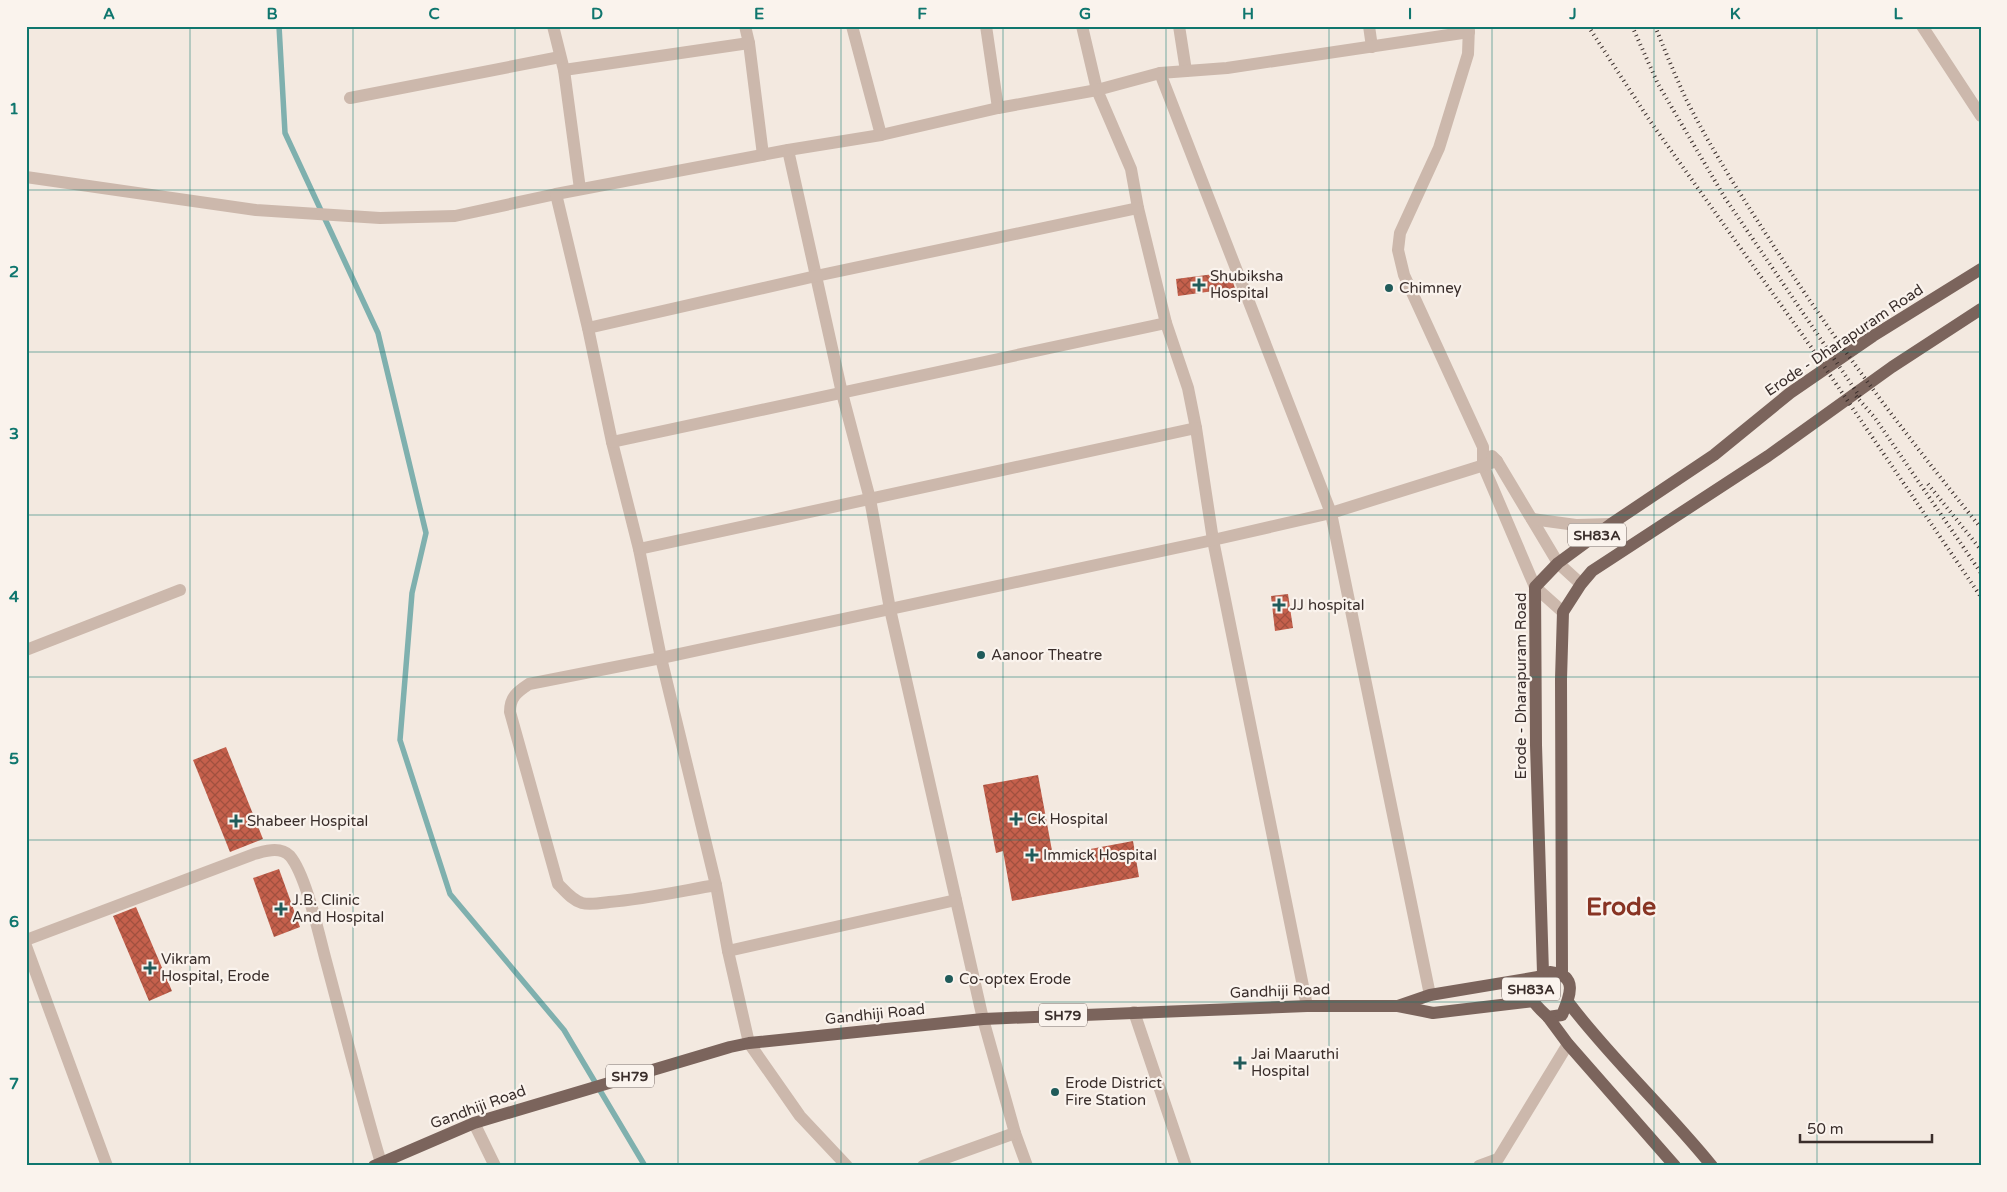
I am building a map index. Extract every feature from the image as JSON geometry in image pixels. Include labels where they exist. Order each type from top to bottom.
[{"type":"main road","name":"Erode - Dharapuram Road","points":[[1534,1001],[1531,988],[1540,975],[1535,587],[1558,563],[1611,524],[1714,455],[1790,393],[1858,346],[1981,269]]},
{"type":"main road","name":"SH83A","points":[[1562,975],[1561,679],[1563,612],[1592,571],[1768,456],[1892,367],[1981,309]]},
{"type":"main road","name":"SH83A","points":[[1540,975],[1556,972],[1562,975],[1570,986],[1571,992],[1562,1014],[1548,1017]]},
{"type":"main road","name":"Gandhiji Road","points":[[1398,1006],[1430,995],[1540,975]]},
{"type":"main road","name":"SH83A","points":[[1534,1001],[1568,1044],[1675,1166]]},
{"type":"main road","name":"Gandhiji Road","points":[[378,1164],[474,1123],[530,1105],[749,1043],[983,1019],[1307,1006],[1398,1006],[1433,1014],[1534,1001]]},
{"type":"main road","points":[[1568,1002],[1594,1036],[1696,1145],[1712,1166]]},
{"type":"street","points":[[553,26],[564,70],[580,189]]},
{"type":"street","points":[[744,26],[749,43],[763,155]]},
{"type":"street","points":[[852,26],[881,135]]},
{"type":"street","points":[[986,26],[998,108]]},
{"type":"street","points":[[1082,26],[1097,90],[1131,169],[1138,208],[1166,323],[1188,388],[1213,540],[1307,1006]]},
{"type":"street","points":[[1179,26],[1186,71]]},
{"type":"street","points":[[1369,26],[1372,46]]},
{"type":"street","points":[[1922,26],[1981,116]]},
{"type":"street","points":[[26,177],[256,210],[380,218],[455,216],[580,189],[788,150],[881,135],[998,108],[1097,90],[1160,74],[1228,68],[1469,29],[1468,54],[1439,148],[1400,232],[1398,250],[1404,275],[1483,447],[1484,465],[1535,587],[1563,612]]},
{"type":"street","points":[[564,70],[749,43]]},
{"type":"street","points":[[350,98],[560,57]]},
{"type":"street","points":[[1160,74],[1331,513],[1430,995]]},
{"type":"street","points":[[788,150],[842,393],[870,499],[890,609],[983,1019],[1015,1133],[1027,1166]]},
{"type":"street","points":[[556,194],[588,328],[612,442],[639,549],[661,658],[716,885],[728,951],[749,1043],[800,1116],[847,1166]]},
{"type":"street","points":[[588,328],[816,276],[1138,208]]},
{"type":"street","points":[[612,442],[1166,323]]},
{"type":"street","points":[[639,549],[1196,428]]},
{"type":"street","points":[[1483,447],[1498,461],[1558,563],[1581,584]]},
{"type":"street","points":[[716,885],[627,900],[583,903],[572,898],[558,884],[510,712],[512,698],[518,691],[529,684],[661,658],[1331,513],[1498,461]]},
{"type":"street","points":[[1532,519],[1576,525],[1611,524]]},
{"type":"street","points":[[26,650],[180,590]]},
{"type":"street","points":[[26,940],[254,854],[280,850],[288,855],[296,865],[312,910],[378,1164]]},
{"type":"street","points":[[728,951],[956,900]]},
{"type":"street","points":[[26,946],[107,1166]]},
{"type":"street","points":[[1134,1012],[1186,1166]]},
{"type":"street","points":[[1479,1166],[1498,1159],[1568,1044]]},
{"type":"street","points":[[474,1123],[495,1166]]},
{"type":"street","points":[[923,1166],[1015,1133]]},
{"type":"building","points":[[1229,272],[1235,288],[1178,296],[1176,279]]},
{"type":"building","points":[[1288,594],[1293,628],[1275,631],[1271,596]]},
{"type":"building","points":[[226,747],[263,839],[230,852],[193,760]]},
{"type":"building","points":[[1038,775],[1053,856],[1133,841],[1139,877],[1012,901],[1003,851],[996,853],[983,785]]},
{"type":"building","points":[[279,869],[300,927],[274,937],[253,878]]},
{"type":"building","points":[[136,907],[172,991],[149,1001],[113,916]]},
{"type":"waterway","points":[[279,26],[285,133],[378,333],[426,533],[412,593],[400,740],[450,894],[564,1030],[645,1166]]},
{"type":"railway","points":[[1588,26],[1650,121],[1811,347],[1981,597]]},
{"type":"railway","points":[[1632,26],[1658,84],[1725,198],[1862,400]]},
{"type":"railway","points":[[1655,26],[1696,118],[1775,248],[1874,391],[1981,528]]},
{"type":"railway","points":[[1856,396],[1875,418],[1981,573]]},
{"type":"railway","points":[[1928,484],[1981,550]]},
{"type":"place","name":"Shubiksha Hospital","points":[[1199,285]]},
{"type":"place","name":"Chimney","points":[[1389,288]]},
{"type":"place","name":"JJ hospital","points":[[1279,605]]},
{"type":"place","name":"Aanoor Theatre","points":[[981,655]]},
{"type":"place","name":"Ck Hospital","points":[[1016,819]]},
{"type":"place","name":"Shabeer Hospital","points":[[236,821]]},
{"type":"place","name":"Immick Hospital","points":[[1032,855]]},
{"type":"place","name":"J.B. Clinic And Hospital","points":[[281,909]]},
{"type":"place","name":"Vikram Hospital, Erode","points":[[150,968]]},
{"type":"place","name":"Co-optex Erode","points":[[949,979]]},
{"type":"place","name":"Jai Maaruthi Hospital","points":[[1240,1063]]},
{"type":"place","name":"Erode District Fire Station","points":[[1055,1092]]},
{"type":"district","name":"Erode","points":[[1621,906]]}]
